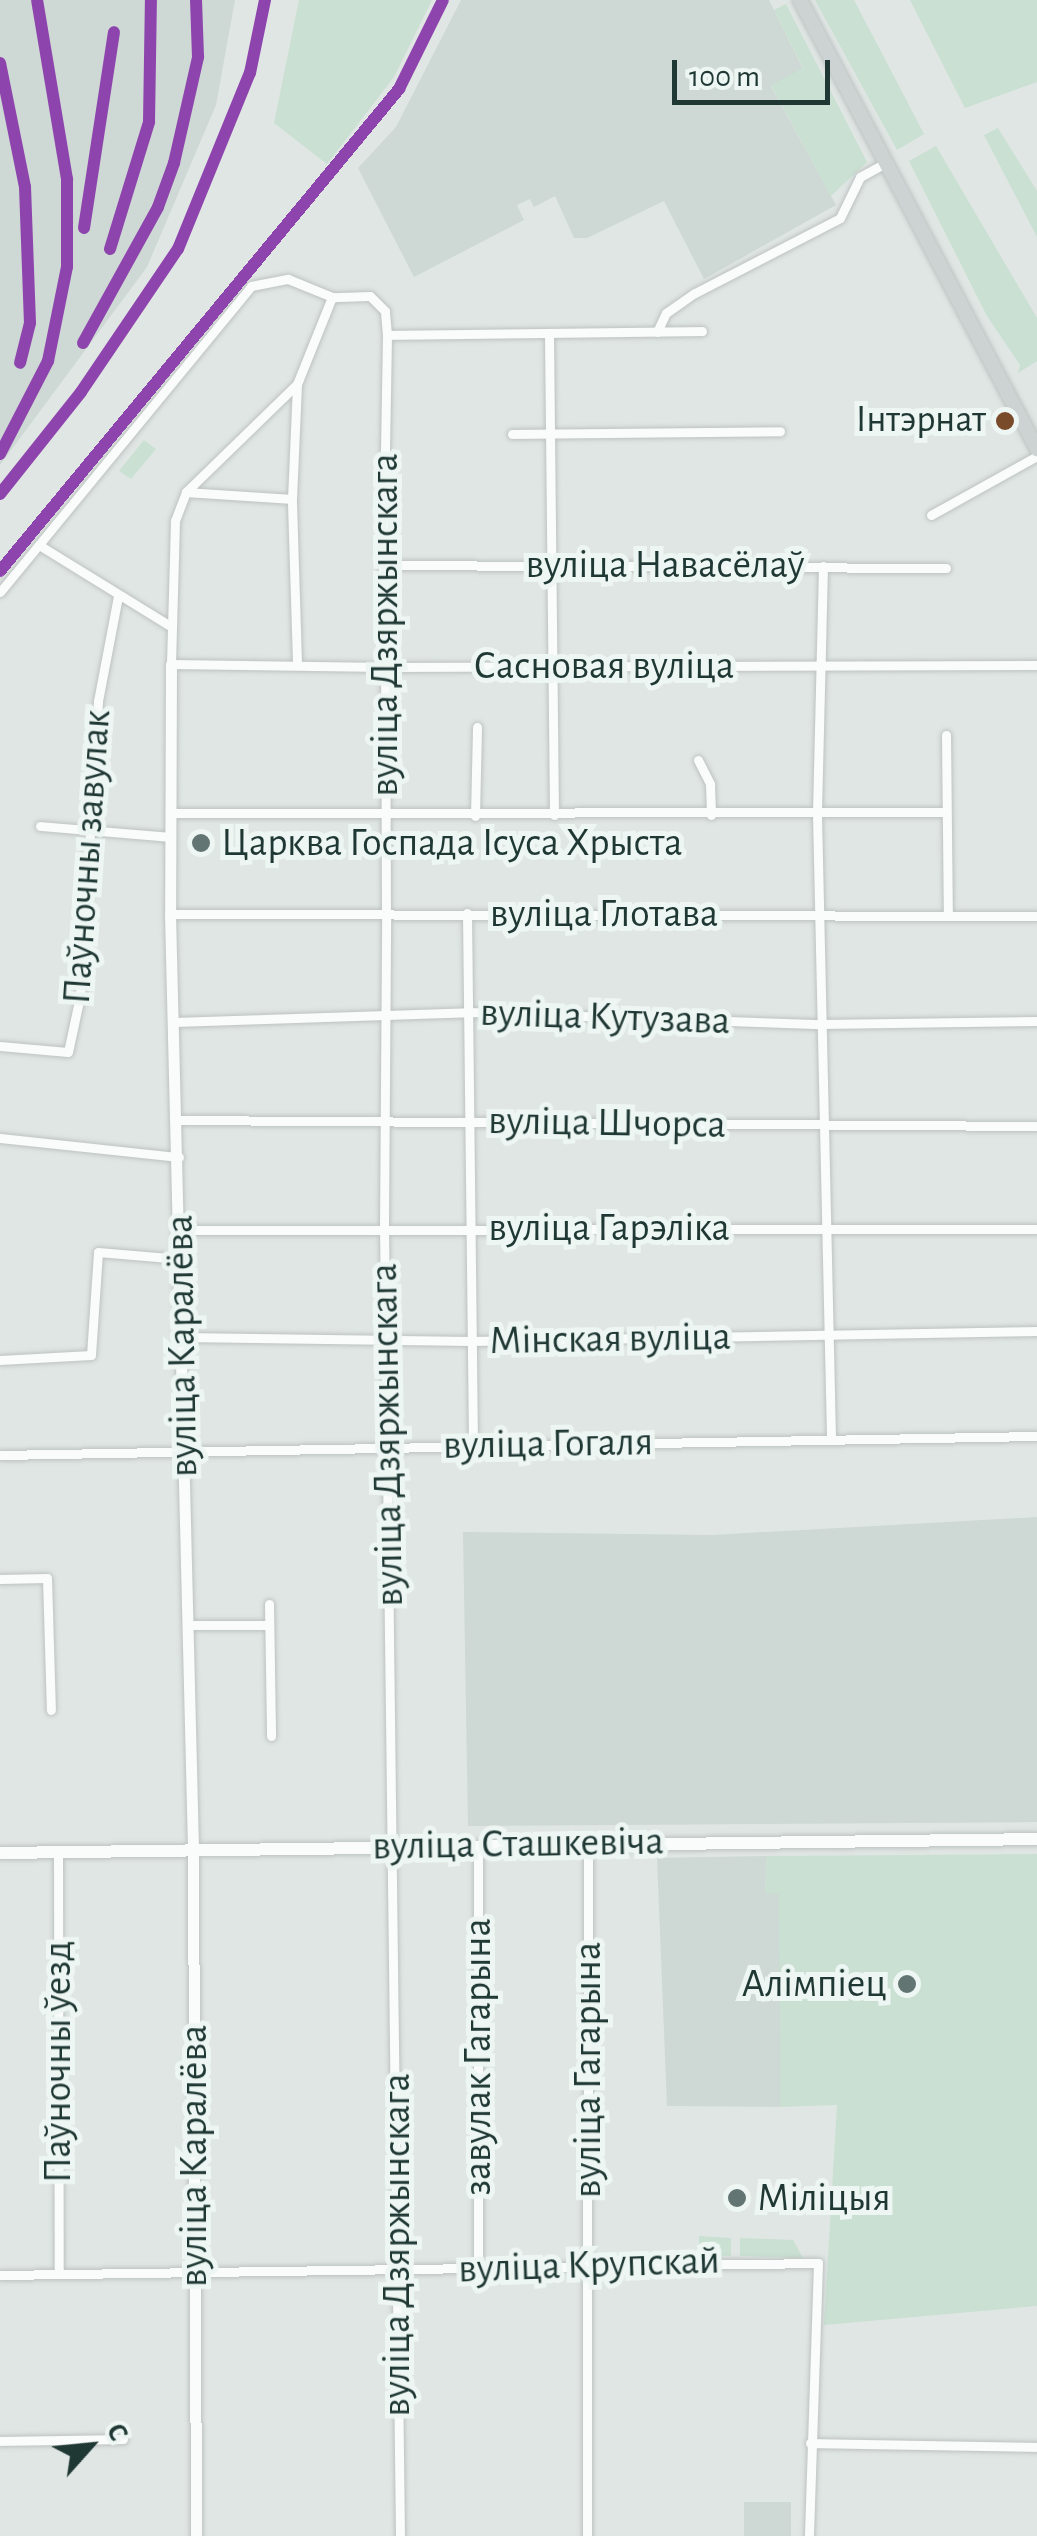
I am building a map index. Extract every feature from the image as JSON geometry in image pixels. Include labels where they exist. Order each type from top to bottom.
[{"type":"main road","points":[[800,0],[1037,452]]},
{"type":"main road","name":"вуліца Сташкевіча","points":[[0,1852],[1037,1839]]},
{"type":"street","points":[[657,332],[666,313],[695,292],[840,218],[860,177],[888,162]]},
{"type":"street","points":[[0,592],[251,286],[288,279],[332,297],[370,296],[385,312],[388,334],[702,331]]},
{"type":"street","points":[[297,662],[292,500],[297,384],[332,297]]},
{"type":"street","name":"вуліца Дзяржынскага","points":[[388,334],[384,1227],[400,2536]]},
{"type":"street","points":[[549,334],[554,815]]},
{"type":"street","points":[[186,492],[297,384]]},
{"type":"street","points":[[512,434],[780,431]]},
{"type":"street","points":[[930,514],[1037,452]]},
{"type":"street","points":[[186,492],[292,500]]},
{"type":"street","name":"вуліца Каралёва","points":[[186,492],[175,521],[170,626],[170,914],[193,1848],[196,2536]]},
{"type":"street","points":[[38,546],[170,626]]},
{"type":"street","name":"вуліца Навасёлаў","points":[[384,565],[946,568]]},
{"type":"street","points":[[823,566],[817,816],[822,915],[821,1024],[828,1126],[831,1439]]},
{"type":"street","name":"Паўночны завулак","points":[[0,1046],[68,1052],[80,996],[87,831],[98,701],[118,596]]},
{"type":"street","name":"Сасновая вуліца","points":[[171,664],[1037,665]]},
{"type":"street","points":[[476,816],[477,727]]},
{"type":"street","points":[[946,735],[948,914]]},
{"type":"street","points":[[698,760],[710,784],[711,815]]},
{"type":"street","points":[[170,813],[385,818],[946,812]]},
{"type":"street","points":[[40,826],[170,837]]},
{"type":"street","name":"вуліца Глотава","points":[[170,914],[386,918],[467,914],[1037,916]]},
{"type":"street","points":[[467,914],[473,1445]]},
{"type":"street","name":"вуліца Кутузава","points":[[174,1022],[469,1012],[821,1024],[1037,1021]]},
{"type":"street","name":"вуліца Шчорса","points":[[177,1120],[1037,1126]]},
{"type":"street","points":[[0,1138],[178,1156]]},
{"type":"street","name":"вуліца Гарэліка","points":[[180,1230],[1037,1229]]},
{"type":"street","points":[[0,1360],[91,1355],[98,1252],[181,1260]]},
{"type":"street","name":"Мінская вуліца","points":[[182,1337],[472,1341],[1037,1331]]},
{"type":"street","name":"вуліца Гогаля","points":[[0,1455],[1037,1436]]},
{"type":"street","points":[[0,1579],[47,1578],[51,1710]]},
{"type":"street","points":[[269,1604],[271,1736]]},
{"type":"street","points":[[188,1625],[269,1625]]},
{"type":"street","name":"вуліца Гагарына","points":[[586,2536],[588,1844]]},
{"type":"street","name":"завулак Гагарына","points":[[478,1845],[478,2269]]},
{"type":"street","name":"Паўночны ўезд","points":[[58,1852],[59,2272]]},
{"type":"street","name":"вуліца Крупскай","points":[[0,2275],[818,2263],[810,2443]]},
{"type":"street","points":[[0,2441],[123,2439]]},
{"type":"street","points":[[809,2536],[810,2443],[1037,2446]]},
{"type":"shaded area","points":[[0,0],[235,0],[216,105],[147,267],[0,465]]},
{"type":"shaded area","points":[[461,0],[769,0],[803,69],[771,86],[836,205],[704,279],[664,201],[587,238],[574,238],[555,196],[534,207],[530,199],[517,205],[524,220],[414,277],[358,168],[396,127]]},
{"type":"shaded area","points":[[1037,1517],[1037,1822],[468,1826],[463,1532],[712,1535]]},
{"type":"shaded area","points":[[767,1856],[765,1892],[780,1894],[780,2107],[667,2106],[657,1858]]},
{"type":"shaded area","points":[[744,2502],[791,2502],[791,2536],[744,2536]]},
{"type":"green space","points":[[299,0],[432,0],[394,77],[327,164],[274,123]]},
{"type":"green space","points":[[815,0],[854,0],[924,134],[897,150]]},
{"type":"green space","points":[[910,0],[1037,0],[1037,82],[965,108]]},
{"type":"green space","points":[[786,4],[867,162],[831,196],[771,85],[803,68],[774,10]]},
{"type":"green space","points":[[998,128],[1037,191],[1037,237],[984,135]]},
{"type":"green space","points":[[936,146],[1037,318],[1037,361],[1018,373],[1020,365],[987,316],[909,161]]},
{"type":"green space","points":[[144,440],[156,449],[131,479],[119,471]]},
{"type":"green space","points":[[1037,1854],[1037,2306],[824,2325],[837,2105],[780,2107],[779,1894],[765,1893],[767,1856]]},
{"type":"green space","points":[[699,2236],[731,2238],[731,2256],[699,2255]]},
{"type":"green space","points":[[740,2238],[793,2240],[803,2258],[740,2256]]},
{"type":"transit line","points":[[0,454],[48,361],[67,267],[67,179],[37,0]]},
{"type":"transit line","points":[[110,249],[149,122],[151,0]]},
{"type":"transit line","points":[[83,343],[158,207],[174,163],[198,57],[196,0]]},
{"type":"transit line","points":[[0,494],[81,392],[178,249],[250,73],[265,0]]},
{"type":"transit line","points":[[0,571],[399,89],[443,0]]},
{"type":"transit line","points":[[84,228],[114,32]]},
{"type":"transit line","points":[[0,63],[25,187],[30,323],[20,363]]},
{"type":"place","name":"Інтэрнат","points":[[1005,421]]},
{"type":"place","name":"Царква Госпада Ісуса Хрыста","points":[[201,843]]},
{"type":"place","name":"Алімпіец","points":[[907,1984]]},
{"type":"place","name":"Міліцыя","points":[[737,2198]]}]
